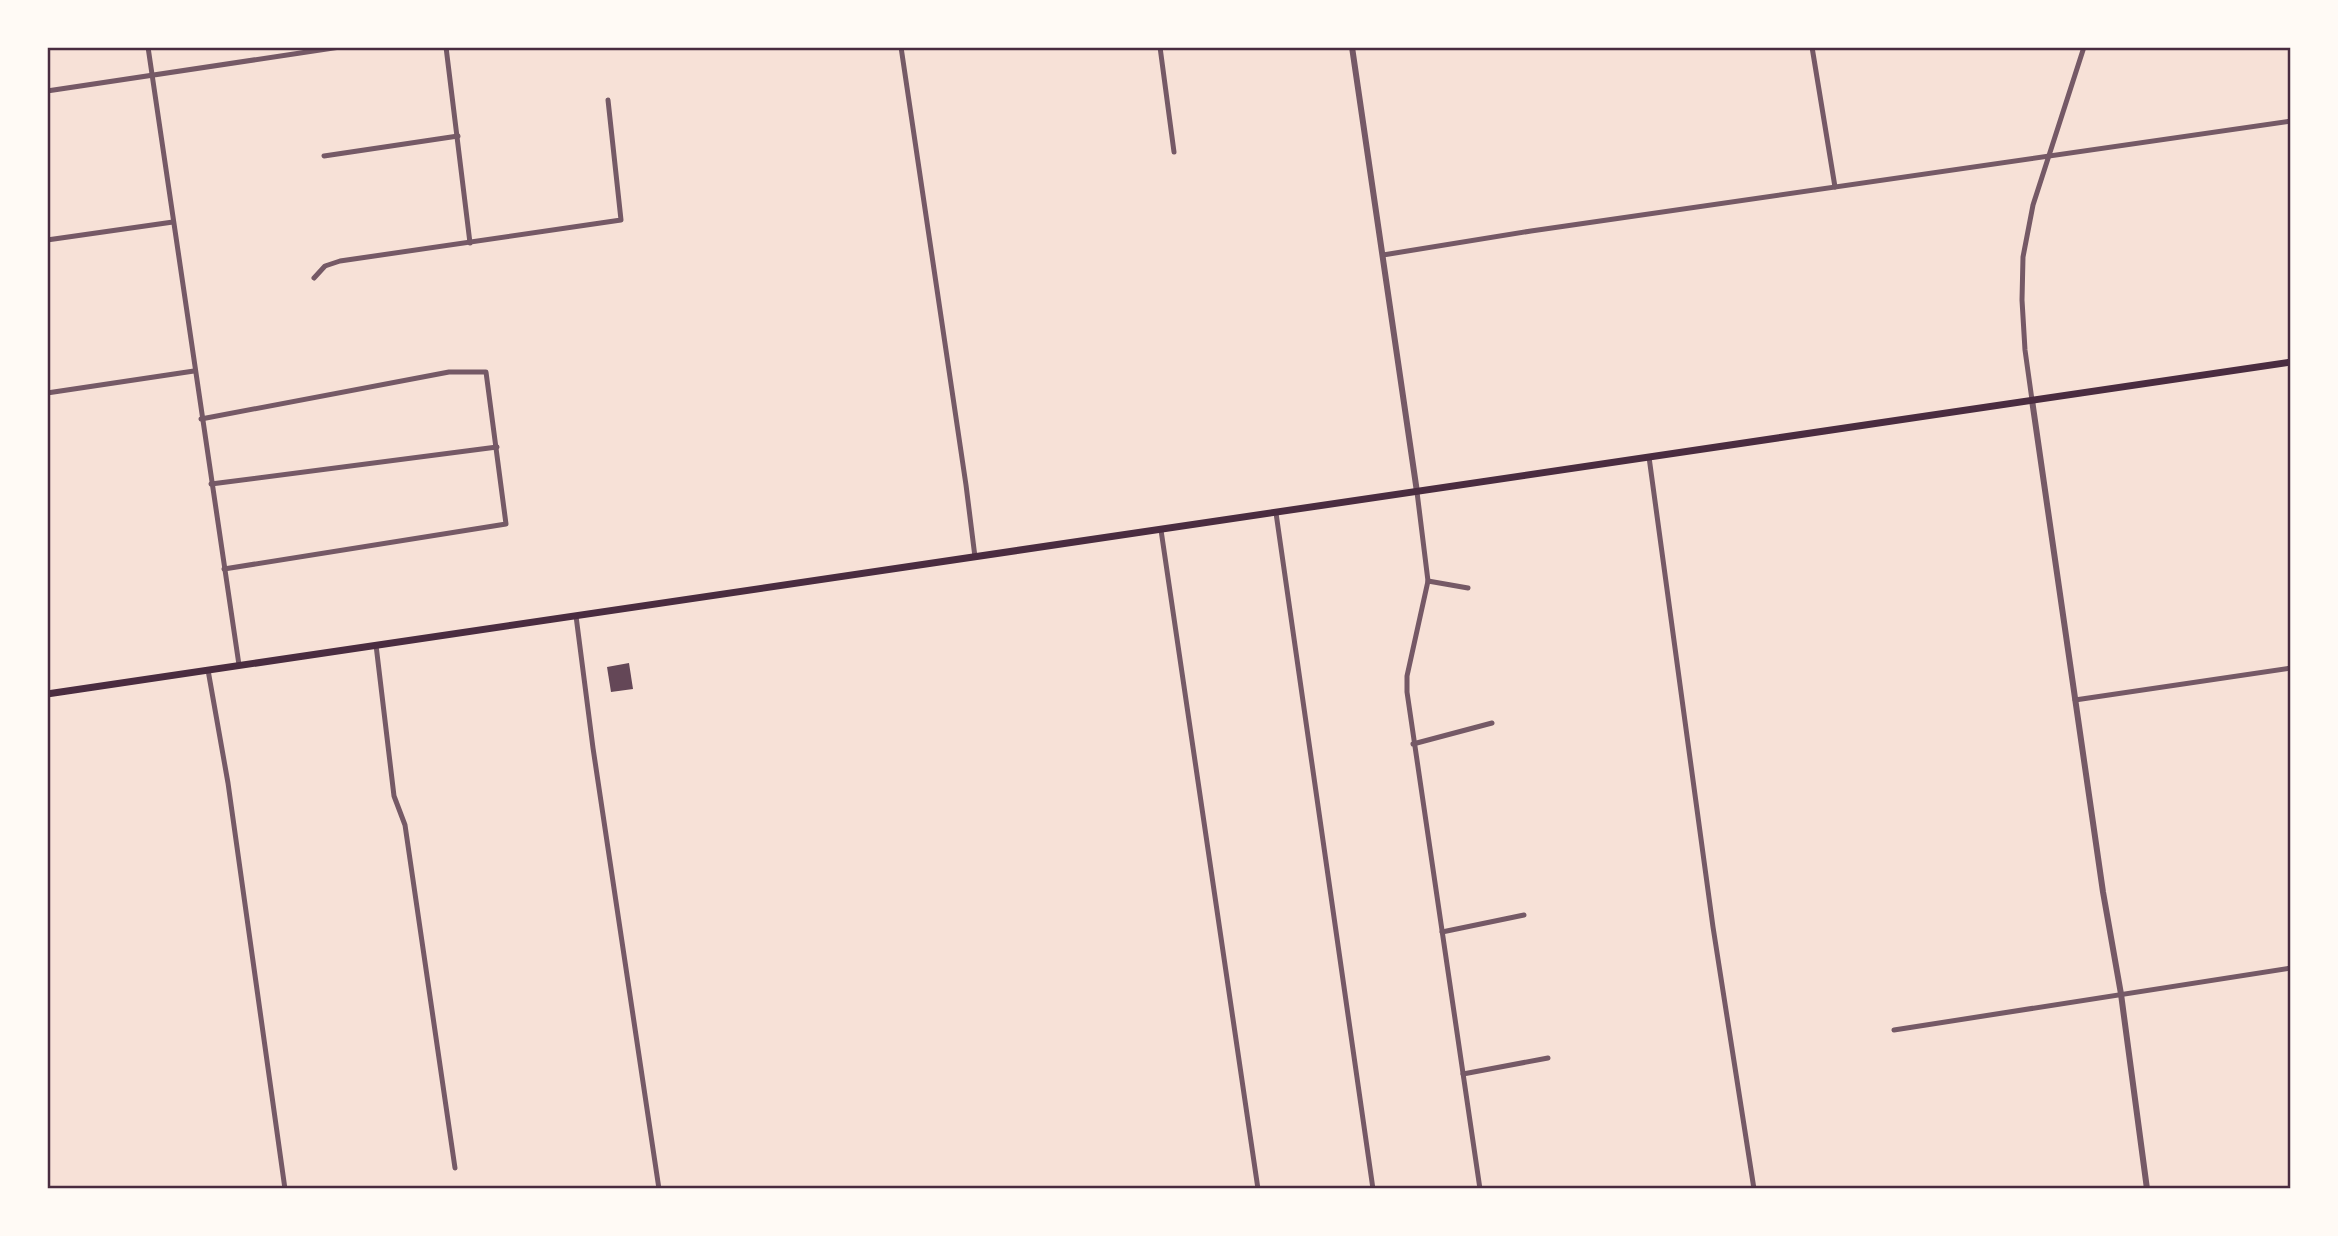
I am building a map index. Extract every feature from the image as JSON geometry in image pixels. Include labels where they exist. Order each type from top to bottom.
[{"type":"main road","points":[[47,694],[2291,362]]},
{"type":"street","points":[[148,47],[239,665]]},
{"type":"street","points":[[47,92],[340,47]]},
{"type":"street","points":[[446,47],[470,243]]},
{"type":"street","points":[[901,47],[975,557]]},
{"type":"street","points":[[1160,47],[1174,152]]},
{"type":"street","points":[[1352,47],[1428,581],[1407,676],[1407,692],[1480,1189]]},
{"type":"street","points":[[1812,47],[1835,187]]},
{"type":"street","points":[[2084,47],[2033,205],[2023,257],[2022,300],[2032,400],[2103,892],[2121,994],[2147,1189]]},
{"type":"street","points":[[314,278],[325,266],[340,261],[621,220],[608,100]]},
{"type":"street","points":[[1383,254],[2291,121]]},
{"type":"street","points":[[324,156],[458,136]]},
{"type":"street","points":[[47,240],[173,222]]},
{"type":"street","points":[[47,393],[194,371]]},
{"type":"street","points":[[201,419],[449,372],[486,372],[506,524],[225,569]]},
{"type":"street","points":[[211,484],[497,447]]},
{"type":"street","points":[[1649,457],[1713,927],[1755,1189]]},
{"type":"street","points":[[1276,513],[1373,1189]]},
{"type":"street","points":[[1161,530],[1258,1189]]},
{"type":"street","points":[[1428,581],[1468,588]]},
{"type":"street","points":[[576,616],[659,1189]]},
{"type":"street","points":[[376,645],[394,796],[405,825],[454,1168]]},
{"type":"street","points":[[2076,700],[2291,668]]},
{"type":"street","points":[[208,670],[228,783],[285,1189]]},
{"type":"street","points":[[1413,744],[1492,723]]},
{"type":"street","points":[[1442,932],[1524,915]]},
{"type":"street","points":[[1894,1030],[2291,968]]},
{"type":"street","points":[[1463,1074],[1548,1058]]},
{"type":"building","points":[[629,663],[633,689],[611,692],[607,667]]}]
